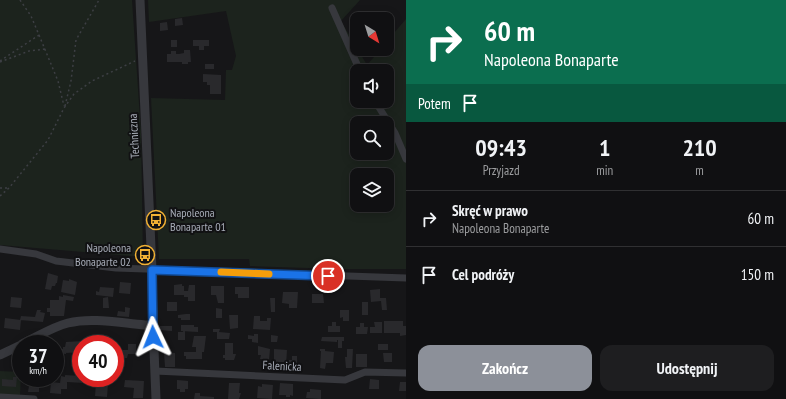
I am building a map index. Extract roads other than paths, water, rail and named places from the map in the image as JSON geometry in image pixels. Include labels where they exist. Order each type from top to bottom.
[{"type":"street","name":"Techniczna","points":[[140,0],[156,399]]},
{"type":"street","points":[[332,8],[357,64]]},
{"type":"street","points":[[379,108],[395,133],[406,159]]},
{"type":"street","points":[[0,249],[36,254],[56,261],[116,268],[406,278]]},
{"type":"street","points":[[39,335],[53,328],[69,323],[89,320],[153,325]]},
{"type":"street","points":[[1,352],[12,348]]},
{"type":"street","name":"Falenicka","points":[[155,371],[345,380],[365,372],[406,373]]},
{"type":"street","points":[[0,397],[34,399]]},
{"type":"place","name":"Napoleona Bonaparte 01","points":[[156,220]]},
{"type":"place","name":"Napoleona Bonaparte 02","points":[[145,255]]}]
